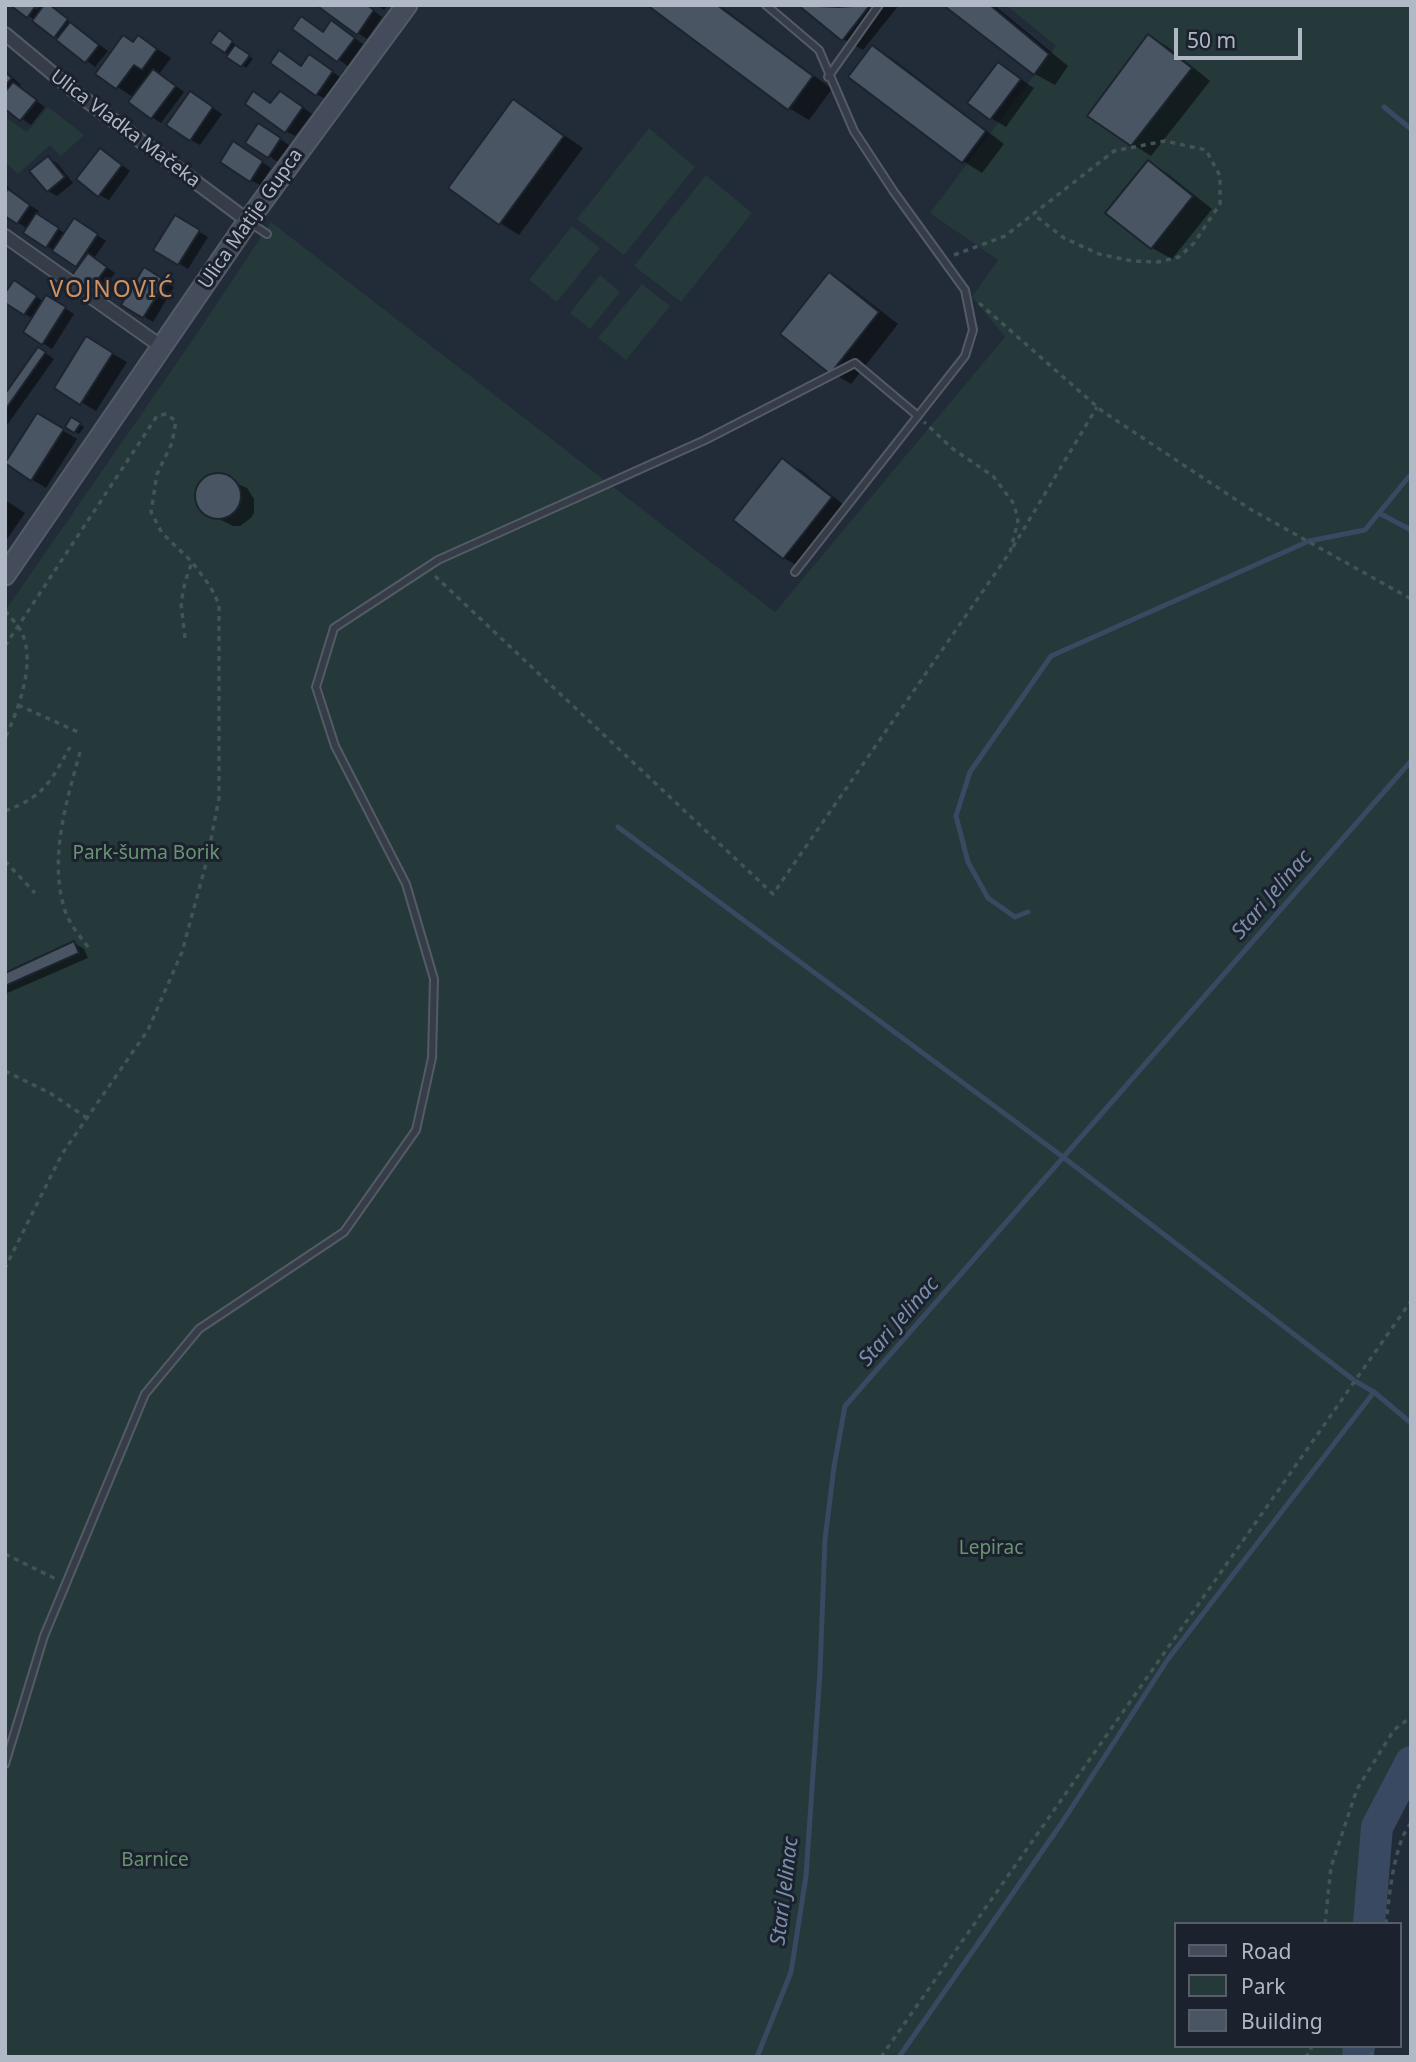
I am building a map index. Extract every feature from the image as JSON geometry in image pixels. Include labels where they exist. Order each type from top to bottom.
[{"type":"street","name":"Ulica Matije Gupca","points":[[5,575],[248,221],[407,5]]},
{"type":"street","name":"Ulica Vladka Mačeka","points":[[5,34],[75,92],[248,221]]},
{"type":"street","points":[[5,236],[162,347]]},
{"type":"lane","points":[[766,5],[819,50],[828,77],[854,131],[965,290],[973,330],[965,356],[795,572]]},
{"type":"lane","points":[[828,77],[879,5]]},
{"type":"lane","points":[[248,221],[267,234]]},
{"type":"lane","points":[[5,1764],[44,1636],[145,1394],[200,1329],[344,1232],[416,1130],[432,1058],[434,979],[407,884],[335,746],[316,687],[334,628],[438,560],[705,440],[855,363],[918,416]]},
{"type":"path","points":[[943,260],[1005,236],[1033,214],[1114,151],[1165,141],[1206,150],[1220,176],[1220,204],[1194,243],[1179,257],[1158,262],[1132,261],[1099,254],[1064,238],[1033,214]]},
{"type":"path","points":[[965,290],[1097,407],[1250,509],[1411,599]]},
{"type":"path","points":[[426,568],[773,894],[1010,552],[1097,407]]},
{"type":"path","points":[[5,646],[157,416],[166,414],[176,421],[172,443],[157,474],[151,512],[162,533],[192,562],[210,586],[219,604],[219,798],[207,860],[182,952],[148,1030],[62,1154],[5,1268]]},
{"type":"path","points":[[918,416],[953,449],[993,476],[1014,504],[1018,521],[1010,552]]},
{"type":"path","points":[[185,638],[181,603],[192,562]]},
{"type":"path","points":[[5,611],[18,626],[27,650],[25,680],[5,738]]},
{"type":"path","points":[[18,705],[78,732]]},
{"type":"path","points":[[5,811],[39,795],[70,747]]},
{"type":"path","points":[[80,752],[60,825],[60,873],[63,904],[73,928],[91,951]]},
{"type":"path","points":[[5,861],[35,893]]},
{"type":"path","points":[[5,1071],[50,1093],[87,1118]]},
{"type":"path","points":[[881,2057],[1411,1301]]},
{"type":"path","points":[[5,1554],[66,1584]]},
{"type":"path","points":[[1325,1922],[1331,1867],[1357,1788],[1394,1730],[1411,1717]]},
{"type":"path","points":[[1386,1922],[1392,1875],[1405,1829],[1411,1823]]},
{"type":"green space","points":[[1006,5],[1411,5],[1411,1762],[1377,1827],[1369,1922],[1174,1922],[1174,2048],[1359,2048],[1358,2057],[5,2057],[5,611],[271,222],[775,612],[1005,337],[972,297],[998,260],[930,213],[1056,46]]},
{"type":"green space","points":[[48,107],[84,135],[61,156],[50,145],[18,174],[5,162],[5,117],[27,132]]},
{"type":"green space","points":[[649,128],[695,167],[624,255],[577,219]]},
{"type":"green space","points":[[706,175],[752,213],[681,302],[634,266]]},
{"type":"green space","points":[[572,226],[600,248],[557,302],[529,280]]},
{"type":"green space","points":[[600,275],[620,292],[590,329],[570,313]]},
{"type":"green space","points":[[642,284],[670,306],[626,360],[598,338]]},
{"type":"building","points":[[10,5],[40,5],[37,9],[35,7],[27,18]]},
{"type":"building","points":[[44,5],[50,5],[68,19],[54,38],[32,21]]},
{"type":"building","points":[[316,5],[367,5],[374,10],[357,35]]},
{"type":"building","points":[[647,5],[717,5],[813,76],[788,110]]},
{"type":"building","points":[[798,5],[838,7],[870,5],[842,41]]},
{"type":"building","points":[[943,5],[990,5],[1049,54],[1034,75]]},
{"type":"building","points":[[301,16],[323,32],[331,20],[355,38],[337,62],[292,29]]},
{"type":"building","points":[[70,22],[99,45],[85,63],[56,40]]},
{"type":"building","points":[[219,30],[233,41],[225,53],[210,43]]},
{"type":"building","points":[[1148,34],[1192,68],[1131,146],[1087,116]]},
{"type":"building","points":[[123,35],[133,42],[138,35],[157,49],[142,70],[134,65],[116,89],[95,74]]},
{"type":"building","points":[[235,45],[250,55],[241,67],[226,57]]},
{"type":"building","points":[[872,45],[986,131],[962,163],[848,77]]},
{"type":"building","points":[[279,50],[301,66],[309,54],[333,71],[316,96],[270,63]]},
{"type":"building","points":[[998,62],[1021,79],[990,120],[967,103]]},
{"type":"building","points":[[153,69],[176,86],[151,119],[128,102]]},
{"type":"building","points":[[5,72],[12,78],[5,86]]},
{"type":"building","points":[[13,82],[37,100],[20,121],[5,109],[5,92]]},
{"type":"building","points":[[190,91],[213,107],[190,141],[166,125]]},
{"type":"building","points":[[253,91],[270,103],[280,91],[303,107],[285,133],[245,104]]},
{"type":"building","points":[[513,99],[564,136],[499,225],[448,188]]},
{"type":"building","points":[[258,123],[281,138],[268,158],[245,143]]},
{"type":"building","points":[[233,141],[263,161],[250,182],[220,162]]},
{"type":"building","points":[[100,148],[122,165],[98,197],[76,179]]},
{"type":"building","points":[[48,156],[65,177],[47,192],[29,171]]},
{"type":"building","points":[[1148,160],[1193,196],[1151,249],[1105,213]]},
{"type":"building","points":[[8,189],[30,205],[17,224],[5,216],[5,193]]},
{"type":"building","points":[[36,213],[59,228],[46,248],[23,233]]},
{"type":"building","points":[[175,215],[200,230],[178,265],[153,250]]},
{"type":"building","points":[[74,218],[98,234],[76,267],[52,251]]},
{"type":"building","points":[[88,253],[107,267],[91,289],[72,275]]},
{"type":"building","points":[[144,267],[166,281],[143,318],[121,305]]},
{"type":"building","points":[[829,272],[879,312],[830,374],[780,334]]},
{"type":"building","points":[[14,280],[37,296],[24,315],[5,303],[5,293]]},
{"type":"building","points":[[46,295],[66,307],[42,345],[23,332]]},
{"type":"building","points":[[86,336],[113,353],[80,405],[54,388]]},
{"type":"building","points":[[38,347],[46,352],[5,410],[5,394]]},
{"type":"building","points":[[37,413],[64,429],[31,481],[5,463]]},
{"type":"building","points":[[71,417],[81,423],[74,433],[65,427]]},
{"type":"building","points":[[782,458],[832,497],[783,559],[733,520]]},
{"type":"building","points":[[218,473],[234,480],[241,496],[234,512],[218,519],[202,512],[195,496],[202,480]]},
{"type":"building","points":[[74,941],[79,953],[5,986],[5,973]]},
{"type":"waterway","points":[[1384,107],[1411,129]]},
{"type":"waterway","points":[[1028,912],[1015,917],[988,898],[968,862],[956,816],[970,772],[1051,656],[1309,541],[1365,530],[1411,474]]},
{"type":"waterway","points":[[1379,513],[1411,530]]},
{"type":"waterway","name":"Stari Jelinac","points":[[757,2057],[791,1972],[806,1876],[820,1672],[825,1539],[845,1406],[1411,761]]},
{"type":"waterway","points":[[618,827],[1063,1157],[1355,1381],[1374,1392]]},
{"type":"waterway","points":[[899,2057],[1061,1824],[1168,1659],[1374,1392],[1411,1423]]},
{"type":"waterway","points":[[1369,1922],[1377,1827],[1411,1762]]},
{"type":"waterway","points":[[1358,2057],[1359,2048]]},
{"type":"district","name":"VOJNOVIĆ","points":[[112,290]]},
{"type":"park label","name":"Park-šuma Borik","points":[[146,854]]},
{"type":"park label","name":"Lepirac","points":[[991,1549]]},
{"type":"park label","name":"Barnice","points":[[155,1861]]}]
